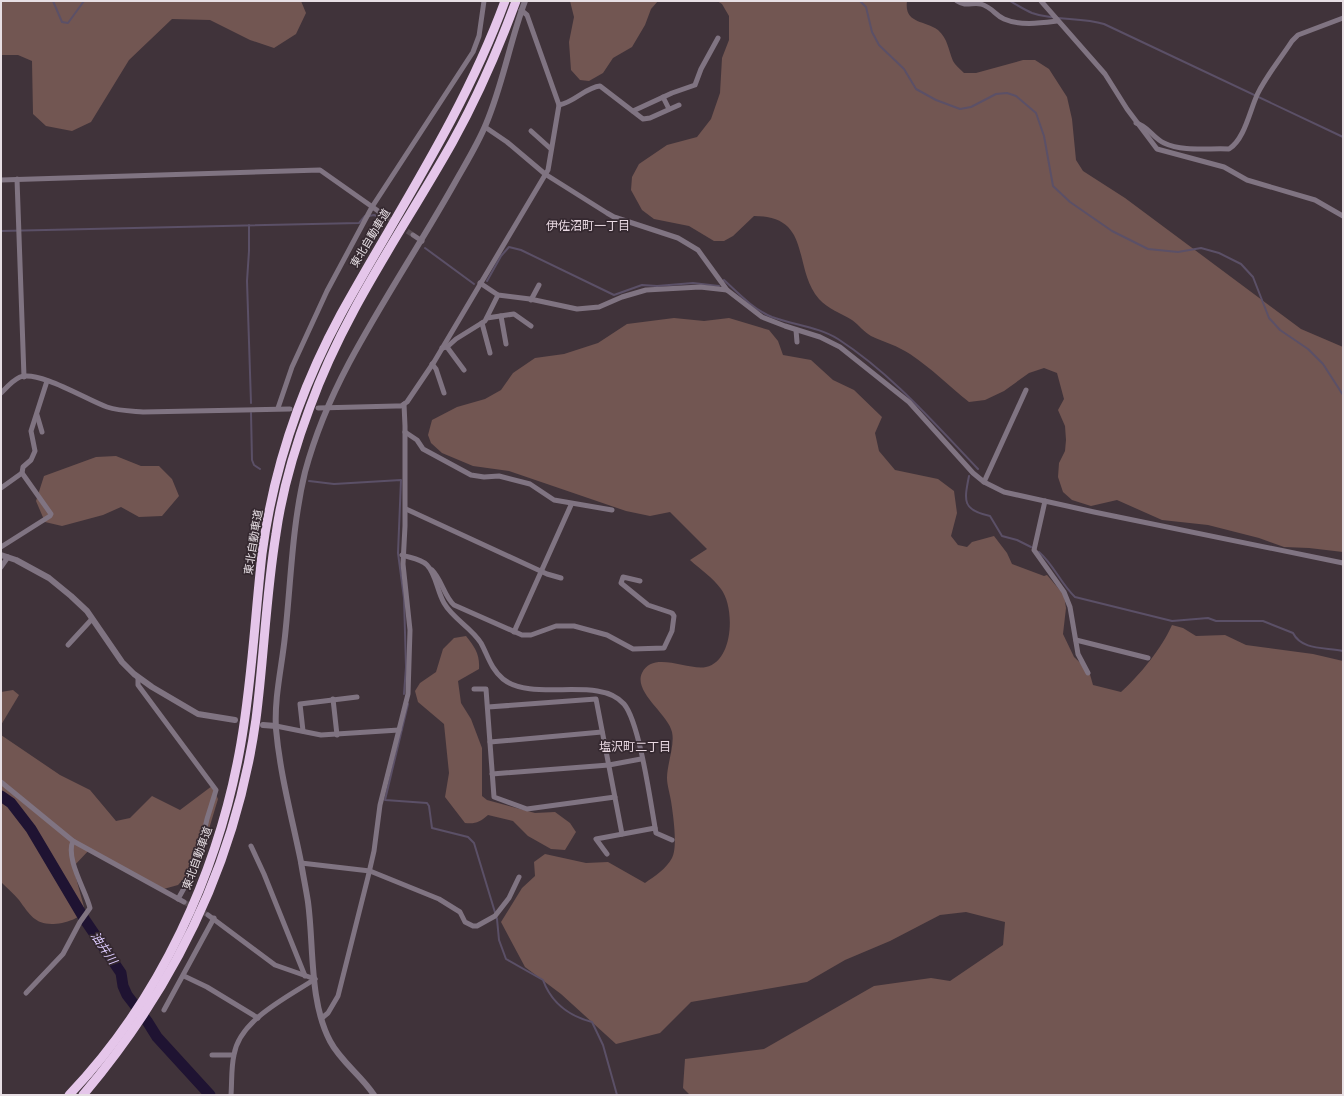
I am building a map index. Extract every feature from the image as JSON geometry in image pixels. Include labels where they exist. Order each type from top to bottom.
[{"type":"highway","name":"東北自動車道","points":[[69,1095],[88,1073],[129,1019],[149,989],[180,932],[200,889],[228,805],[245,717],[266,530],[281,462],[299,405],[321,352],[341,314],[459,108],[484,54],[505,1]]},
{"type":"highway","name":"東北自動車道","points":[[83,1095],[121,1049],[155,999],[175,964],[199,916],[219,866],[238,807],[256,718],[276,531],[291,465],[309,408],[333,351],[359,301],[454,140],[493,58],[516,1]]},
{"type":"street","points":[[278,408],[295,361],[328,291],[372,207],[473,52],[479,36],[484,1]]},
{"type":"street","points":[[374,1095],[366,1082],[337,1053],[326,1033],[315,980],[308,903],[280,762],[276,726],[295,532],[306,472],[328,408],[363,337],[392,286],[422,241],[485,127],[501,82],[521,10],[525,1]]},
{"type":"street","points":[[957,1],[966,5],[978,4],[991,8],[1001,17],[1011,21],[1024,23],[1057,20]]},
{"type":"street","points":[[1041,1],[1053,13],[1057,20],[1104,74],[1146,137],[1161,152],[1224,167],[1247,180],[1315,200],[1343,216]]},
{"type":"street","points":[[318,408],[396,406],[404,404],[413,394],[445,347],[480,283],[545,174],[552,149],[559,104],[527,15],[521,10]]},
{"type":"street","points":[[1136,123],[1143,125],[1158,140],[1171,146],[1180,148],[1229,149],[1235,146],[1252,112],[1258,92],[1292,41],[1298,35],[1343,18]]},
{"type":"street","points":[[633,111],[663,97],[695,85],[701,69],[718,38]]},
{"type":"street","points":[[559,104],[569,103],[594,87],[600,86],[643,119],[650,118],[679,104]]},
{"type":"street","points":[[663,97],[669,109]]},
{"type":"street","points":[[485,127],[507,142],[545,174],[614,217],[663,232],[692,246],[705,259],[727,290],[762,317],[833,342],[872,371],[908,402],[973,473],[984,482],[1004,492],[1343,563]]},
{"type":"street","points":[[531,131],[552,149]]},
{"type":"street","points":[[1,180],[320,170],[381,213]]},
{"type":"street","points":[[17,179],[24,377]]},
{"type":"street","points":[[413,235],[422,241]]},
{"type":"street","points":[[480,283],[498,295],[577,309],[599,307],[622,297],[646,290],[700,287],[727,290]]},
{"type":"street","points":[[532,300],[539,285]]},
{"type":"street","points":[[445,347],[487,318],[498,295]]},
{"type":"street","points":[[487,318],[514,314],[531,326]]},
{"type":"street","points":[[501,316],[506,344]]},
{"type":"street","points":[[482,322],[490,353]]},
{"type":"street","points":[[796,330],[797,342]]},
{"type":"street","points":[[445,347],[464,370]]},
{"type":"street","points":[[432,364],[436,369],[444,393]]},
{"type":"street","points":[[1,393],[17,379],[24,377],[47,381],[104,406],[124,410],[143,412],[278,408],[290,409]]},
{"type":"street","points":[[1,547],[51,514],[22,473],[23,466],[31,460],[35,451],[31,431],[47,381]]},
{"type":"street","points":[[984,482],[1026,390]]},
{"type":"street","points":[[322,1018],[328,1013],[338,996],[370,871],[380,805],[408,694],[410,638],[402,556],[406,509],[406,432],[404,404]]},
{"type":"street","points":[[36,415],[42,432]]},
{"type":"street","points":[[406,432],[423,448],[470,475],[484,477],[499,476],[530,484],[554,500],[571,505],[612,510]]},
{"type":"street","points":[[1,488],[22,473]]},
{"type":"street","points":[[1045,501],[1034,550],[1064,592],[1070,606],[1078,654],[1088,673]]},
{"type":"street","points":[[514,632],[571,505]]},
{"type":"street","points":[[406,509],[542,571],[561,578]]},
{"type":"street","points":[[1,555],[48,578],[71,596],[92,619],[122,662],[138,677],[198,714],[235,720]]},
{"type":"street","points":[[402,556],[418,559],[426,564],[437,575],[450,601],[454,605],[524,636],[556,626],[574,626],[607,635],[633,649],[664,648],[672,631],[674,616],[672,613],[648,606],[620,583],[623,577],[640,581]]},
{"type":"street","points":[[1,567],[8,558]]},
{"type":"street","points":[[430,568],[446,605],[475,635],[493,670],[512,685],[520,688],[596,691],[620,701],[624,705],[634,724],[656,833],[672,840]]},
{"type":"street","points":[[68,645],[92,619]]},
{"type":"street","points":[[1076,640],[1148,658]]},
{"type":"street","points":[[138,677],[138,685],[216,790],[206,819],[196,867],[178,899]]},
{"type":"street","points":[[474,689],[486,689],[494,797],[527,809],[615,796]]},
{"type":"street","points":[[303,731],[300,704],[356,697]]},
{"type":"street","points":[[333,699],[337,735]]},
{"type":"street","points":[[488,707],[596,699],[622,834]]},
{"type":"street","points":[[263,724],[321,735],[399,730]]},
{"type":"street","points":[[490,742],[602,732]]},
{"type":"street","points":[[492,774],[609,765],[641,759]]},
{"type":"street","points":[[1,782],[73,841],[184,902]]},
{"type":"street","points":[[607,854],[596,839],[655,828]]},
{"type":"street","points":[[26,993],[63,954],[80,922],[88,914],[90,906],[80,883],[73,859],[71,845],[73,841]]},
{"type":"street","points":[[251,846],[264,874],[305,976]]},
{"type":"street","points":[[301,863],[370,871],[439,899],[460,912],[465,922],[477,926],[495,916],[509,898],[519,877]]},
{"type":"street","points":[[208,915],[275,965],[315,980]]},
{"type":"street","points":[[164,1010],[184,976],[214,918]]},
{"type":"street","points":[[184,976],[206,987],[258,1018]]},
{"type":"street","points":[[231,1095],[234,1055],[241,1035],[258,1018],[315,980]]},
{"type":"street","points":[[212,1055],[234,1055]]},
{"type":"shaded area","points":[[1,1],[301,1],[306,13],[296,34],[274,48],[250,40],[210,20],[172,19],[129,60],[91,122],[72,131],[46,126],[33,114],[32,61],[18,55],[1,55]]},
{"type":"shaded area","points":[[570,1],[658,1],[651,9],[645,25],[632,47],[613,58],[603,73],[589,81],[580,80],[571,70],[569,42],[574,17]]},
{"type":"shaded area","points":[[717,1],[907,1],[907,8],[912,18],[933,27],[941,33],[946,41],[953,61],[964,73],[976,73],[1023,60],[1035,60],[1049,69],[1067,97],[1072,119],[1076,160],[1083,171],[1125,198],[1301,329],[1343,347],[1343,552],[1284,547],[1259,538],[1208,525],[1162,520],[1117,500],[1091,506],[1072,500],[1063,492],[1058,477],[1059,463],[1065,451],[1066,440],[1065,426],[1058,410],[1064,399],[1057,373],[1044,368],[1029,373],[1004,391],[985,400],[969,402],[918,359],[896,346],[866,333],[852,320],[830,308],[819,299],[811,287],[793,234],[785,225],[773,218],[754,216],[733,236],[724,241],[714,241],[689,226],[654,219],[642,210],[631,190],[632,177],[639,164],[667,145],[697,137],[711,119],[720,93],[722,58],[729,40],[729,16],[722,4]]},
{"type":"shaded area","points":[[674,318],[704,321],[729,318],[769,330],[778,341],[783,355],[811,360],[833,380],[854,390],[882,417],[875,433],[879,451],[895,470],[938,479],[954,491],[957,513],[951,536],[958,545],[967,547],[972,542],[994,536],[1007,553],[1012,564],[1044,576],[1047,575],[1064,595],[1066,608],[1063,634],[1074,657],[1089,671],[1093,685],[1121,692],[1136,678],[1150,661],[1168,634],[1172,625],[1183,628],[1196,636],[1225,635],[1246,645],[1313,654],[1343,661],[1343,1095],[690,1095],[683,1088],[685,1059],[764,1049],[874,986],[931,978],[950,981],[1003,945],[1005,922],[966,912],[940,915],[890,941],[845,960],[807,982],[691,1002],[660,1033],[616,1044],[561,994],[525,967],[501,922],[522,888],[535,876],[534,862],[545,854],[586,863],[608,862],[645,883],[670,862],[675,846],[672,807],[667,778],[673,737],[669,725],[642,688],[642,673],[647,666],[654,663],[662,662],[706,667],[715,663],[722,655],[727,644],[729,632],[730,620],[726,597],[718,585],[690,560],[707,549],[670,512],[650,516],[626,511],[509,471],[473,466],[442,453],[431,443],[428,435],[432,420],[457,407],[485,399],[501,390],[513,373],[535,358],[564,354],[598,343],[627,324]]},
{"type":"shaded area","points":[[116,456],[141,466],[159,466],[172,479],[179,496],[162,516],[139,517],[121,507],[103,515],[62,526],[45,522],[36,501],[44,476],[96,457]]},
{"type":"shaded area","points":[[466,636],[476,651],[479,659],[479,669],[458,681],[461,703],[471,719],[482,748],[482,796],[487,800],[535,813],[555,812],[570,823],[576,832],[565,850],[551,849],[528,836],[513,821],[488,815],[478,822],[465,823],[445,797],[449,773],[444,724],[418,702],[415,691],[420,683],[436,672],[443,649],[454,638]]},
{"type":"shaded area","points":[[13,690],[19,695],[1,725],[1,692]]},
{"type":"shaded area","points":[[1,735],[60,775],[90,790],[116,821],[130,818],[152,796],[180,810],[212,786],[218,799],[199,862],[178,885],[160,890],[90,849],[73,867],[84,907],[82,914],[73,920],[62,923],[47,924],[36,920],[1,882]]},
{"type":"waterway","points":[[53,1],[62,22],[68,23],[84,1]]},
{"type":"waterway","points":[[860,1],[866,7],[872,32],[879,45],[904,69],[916,89],[936,100],[960,109],[971,107],[996,94],[1007,93],[1016,96],[1036,113],[1044,136],[1053,186],[1070,202],[1112,231],[1148,249],[1178,252],[1201,248],[1219,253],[1241,264],[1253,277],[1269,318],[1280,330],[1308,349],[1323,364],[1343,395]]},
{"type":"waterway","points":[[1010,1],[1032,13],[1050,17],[1086,20],[1104,24],[1343,137]]},
{"type":"waterway","points":[[369,216],[374,215],[379,217]]},
{"type":"waterway","points":[[1,231],[359,223],[365,216]]},
{"type":"waterway","points":[[249,225],[247,281],[251,403]]},
{"type":"waterway","points":[[487,281],[501,256],[509,247],[521,250],[614,295],[642,285],[657,286],[693,283],[719,286]]},
{"type":"waterway","points":[[425,248],[474,284]]},
{"type":"waterway","points":[[723,281],[724,280],[746,301],[765,314],[831,335],[858,353],[912,400],[978,469]]},
{"type":"waterway","points":[[251,413],[252,460],[254,465],[260,469]]},
{"type":"waterway","points":[[969,476],[966,498],[970,507],[974,511],[990,516],[1002,536],[1017,540],[1031,547]]},
{"type":"waterway","points":[[309,481],[334,484],[401,480],[398,553],[404,598],[406,667],[404,694]]},
{"type":"waterway","points":[[1039,552],[1075,597],[1172,621],[1208,618],[1216,621],[1263,621],[1293,633],[1297,639],[1309,646],[1343,651]]},
{"type":"waterway","points":[[408,704],[385,800],[427,803],[429,806],[432,828],[468,837],[474,843],[497,919],[499,940],[506,959],[543,980],[551,995],[568,1012],[592,1022],[603,1045],[617,1095]]},
{"type":"waterway","name":"油井川","points":[[1,796],[11,803],[31,829],[85,920],[121,973],[123,986],[127,995],[157,1037],[210,1095]]},
{"type":"tunnel","points":[[381,213],[395,223]]},
{"type":"tunnel","points":[[401,227],[413,235]]},
{"type":"tunnel","points":[[184,902],[208,915]]},
{"type":"district","name":"伊佐沼町一丁目","points":[[588,226]]},
{"type":"district","name":"塩沢町二丁目","points":[[635,747]]}]
